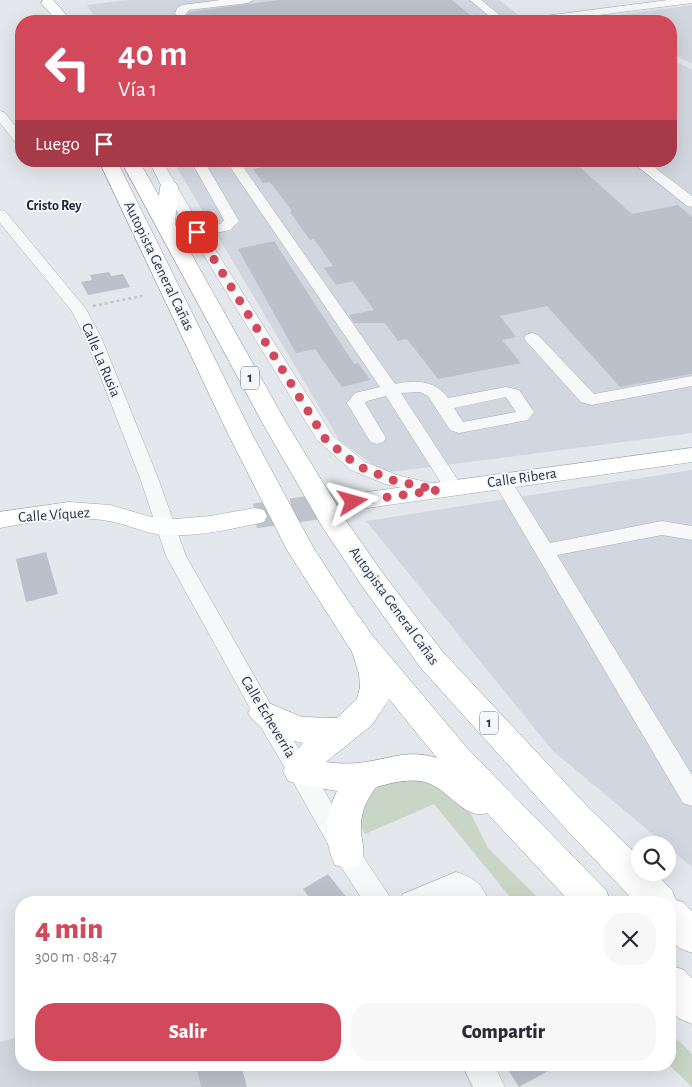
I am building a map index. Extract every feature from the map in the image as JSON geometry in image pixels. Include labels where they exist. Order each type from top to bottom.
[{"type":"highway","points":[[47,2],[54,15]]},
{"type":"highway","points":[[47,2],[59,15]]},
{"type":"highway","name":"Autopista General Cañas","points":[[111,167],[241,436],[301,550],[361,643],[456,758],[587,896]]},
{"type":"highway","name":"Autopista General Cañas","points":[[133,167],[275,424],[337,528],[378,587],[431,659],[576,817],[653,896]]},
{"type":"highway","points":[[165,225],[169,187]]},
{"type":"highway","points":[[361,643],[374,673],[376,686],[371,703],[361,718],[317,750],[300,771],[324,777],[365,776],[387,769],[407,766],[425,768],[457,783],[476,798],[512,840],[574,896]]},
{"type":"highway","points":[[264,713],[284,725],[301,732],[323,733],[343,730]]},
{"type":"highway","points":[[347,854],[343,835],[344,814],[351,794],[365,776]]},
{"type":"highway","points":[[676,920],[692,936]]},
{"type":"highway","points":[[676,989],[692,1005]]},
{"type":"main road","name":"Calle Ribera","points":[[353,502],[692,455]]},
{"type":"main road","name":"Calle Víquez","points":[[0,520],[36,513],[109,512],[154,526],[166,527]]},
{"type":"main road","points":[[166,527],[199,526],[256,516]]},
{"type":"street","points":[[180,14],[181,10],[186,7],[248,0]]},
{"type":"street","points":[[475,0],[494,15]]},
{"type":"street","points":[[577,15],[691,1]]},
{"type":"street","points":[[593,2],[641,7]]},
{"type":"street","points":[[593,2],[617,15]]},
{"type":"street","points":[[562,15],[588,11],[593,8],[593,2]]},
{"type":"street","points":[[0,116],[15,134]]},
{"type":"street","points":[[158,167],[326,440],[358,466],[392,480],[446,489]]},
{"type":"street","points":[[197,232],[225,227],[232,221],[201,167]]},
{"type":"street","points":[[236,167],[391,390],[446,489]]},
{"type":"street","points":[[645,167],[689,199]]},
{"type":"street","name":"Calle La Rusia","points":[[0,214],[60,284],[78,309],[92,338],[150,478],[166,527]]},
{"type":"street","points":[[532,338],[587,398],[592,400],[692,381]]},
{"type":"street","points":[[377,438],[356,403],[361,397],[414,386],[426,388],[434,392],[442,405]]},
{"type":"street","points":[[502,481],[692,796]]},
{"type":"street","name":"Calle Echeverría","points":[[166,527],[176,556],[264,713],[300,771],[347,854],[375,896]]},
{"type":"street","points":[[544,551],[662,528],[692,533]]},
{"type":"street","points":[[427,896],[460,884],[472,896]]},
{"type":"street","points":[[481,1071],[490,1087]]},
{"type":"path","points":[[78,309],[142,296]]},
{"type":"shaded area","points":[[127,0],[499,0],[518,15],[93,15],[87,5]]},
{"type":"shaded area","points":[[692,5],[692,64],[677,56],[677,15],[617,15]]},
{"type":"shaded area","points":[[677,62],[692,70],[692,433],[384,473],[339,440],[177,167],[677,167]]},
{"type":"shaded area","points":[[692,470],[692,867],[676,854],[676,836],[655,836],[553,751],[366,521]]},
{"type":"shaded area","points":[[15,1038],[15,1071],[197,1071],[201,1087],[0,1087],[0,1042]]},
{"type":"green space","points":[[398,780],[435,781],[467,806],[488,848],[536,896],[509,896],[434,804],[365,834],[359,823],[364,805],[374,790]]},
{"type":"green space","points":[[676,1038],[692,1054],[692,1087],[675,1071]]},
{"type":"building","points":[[279,0],[452,0],[470,15],[186,15],[190,12]]},
{"type":"building","points":[[265,167],[580,167],[632,214],[678,205],[692,217],[692,374],[620,387],[547,306],[500,316],[516,337],[502,340],[521,363],[438,379],[407,339],[398,341],[385,323],[354,323],[349,315],[374,310],[353,281],[336,285],[324,268],[333,266],[314,239],[310,240],[290,212],[292,211],[270,182],[263,183],[253,169]]},
{"type":"building","points":[[274,241],[354,364],[358,363],[370,380],[342,387],[315,349],[296,353],[238,249]]},
{"type":"building","points":[[109,272],[111,276],[123,274],[130,287],[88,295],[81,282],[92,280],[90,275]]},
{"type":"building","points":[[46,552],[58,594],[26,602],[16,559]]},
{"type":"building","points":[[328,874],[345,896],[308,896],[303,889]]},
{"type":"building","points":[[197,1071],[243,1071],[247,1087],[201,1087]]},
{"type":"building","points":[[509,1071],[548,1071],[519,1087]]},
{"type":"tunnel","points":[[255,516],[353,502]]},
{"type":"district","name":"Cristo Rey","points":[[54,206]]},
{"type":"route","points":[[197,232],[326,440],[358,466],[392,480],[438,490],[353,502]]}]
